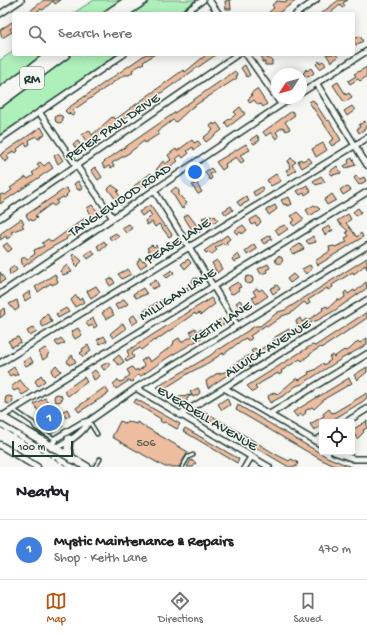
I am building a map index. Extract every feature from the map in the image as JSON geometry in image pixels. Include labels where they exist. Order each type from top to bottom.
[{"type":"highway","points":[[113,12],[130,0]]},
{"type":"highway","points":[[125,12],[143,0]]},
{"type":"highway","name":"RM","points":[[0,93],[49,56]]},
{"type":"highway","name":"RM","points":[[0,102],[62,56]]},
{"type":"main road","points":[[1,416],[34,432],[51,448],[87,467]]},
{"type":"main road","points":[[69,439],[68,448],[72,459]]},
{"type":"street","points":[[0,14],[14,2],[21,0]]},
{"type":"street","points":[[186,12],[203,0]]},
{"type":"street","points":[[209,0],[218,12]]},
{"type":"street","points":[[299,12],[316,0]]},
{"type":"street","points":[[307,90],[367,51]]},
{"type":"street","points":[[0,139],[121,56]]},
{"type":"street","name":"PETER PAUL DRIVE","points":[[0,218],[235,56]]},
{"type":"street","points":[[247,56],[271,91]]},
{"type":"street","points":[[317,84],[367,165]]},
{"type":"street","name":"TANGLEWOOD ROAD","points":[[0,294],[280,104]]},
{"type":"street","points":[[40,112],[113,218]]},
{"type":"street","name":"PEASE LANE","points":[[0,363],[367,138]]},
{"type":"street","points":[[154,190],[237,325]]},
{"type":"street","name":"MILLIGAN LANE","points":[[1,416],[367,192]]},
{"type":"street","name":"KEITH LANE","points":[[51,448],[56,439],[82,423],[89,421],[136,388],[367,246]]},
{"type":"street","name":"ALWICK AVENUE","points":[[180,415],[367,300]]},
{"type":"street","points":[[270,414],[367,354]]},
{"type":"street","name":"EVERDELL AVENUE","points":[[136,388],[268,467]]},
{"type":"street","points":[[224,388],[319,443]]},
{"type":"street","points":[[351,419],[367,409]]},
{"type":"street","name":"KEITH LANE","points":[[51,448],[59,446],[86,428],[89,421]]},
{"type":"street","points":[[315,441],[319,439]]},
{"type":"street","points":[[0,445],[37,467]]},
{"type":"street","points":[[0,452],[6,449]]},
{"type":"street","points":[[343,455],[354,459],[367,459]]},
{"type":"street","points":[[245,467],[251,457]]},
{"type":"lane","points":[[13,410],[33,423],[34,432],[56,439]]},
{"type":"lane","points":[[89,421],[97,434]]},
{"type":"lane","points":[[182,467],[188,457],[193,455]]},
{"type":"lane","points":[[95,467],[100,459]]},
{"type":"green space","points":[[94,0],[125,0],[107,12],[75,12]]},
{"type":"green space","points":[[148,0],[196,0],[179,12],[130,12]]},
{"type":"green space","points":[[12,52],[12,56],[44,56],[0,89],[0,60]]},
{"type":"green space","points":[[67,56],[114,56],[0,136],[0,105]]},
{"type":"building","points":[[44,0],[61,0],[55,4],[53,1],[43,10],[41,9],[36,12],[29,12]]},
{"type":"building","points":[[230,0],[231,9],[226,9],[225,1]]},
{"type":"building","points":[[286,0],[297,0],[280,12],[269,12],[274,8],[272,5],[277,1],[287,2]]},
{"type":"building","points":[[339,0],[348,0],[343,3],[345,6],[342,8],[340,5],[331,12],[323,12]]},
{"type":"building","points":[[12,22],[12,28],[10,29],[12,32],[2,38],[0,30]]},
{"type":"building","points":[[360,36],[363,41],[356,45],[355,37],[356,38]]},
{"type":"building","points":[[143,56],[152,56],[132,70],[133,72],[129,75],[124,75],[75,109],[73,111],[75,114],[72,116],[65,111]]},
{"type":"building","points":[[205,56],[214,56],[88,144],[82,135],[89,130],[92,135],[112,117],[116,119],[183,70],[185,72]]},
{"type":"building","points":[[262,56],[266,56],[267,58],[272,60],[272,65],[265,65],[265,62],[262,62]]},
{"type":"building","points":[[327,56],[337,56],[338,57],[331,62]]},
{"type":"building","points":[[319,61],[320,63],[323,61],[326,65],[320,69],[316,64]]},
{"type":"building","points":[[245,65],[250,75],[247,77],[241,68]]},
{"type":"building","points":[[367,67],[366,77],[360,81],[358,79],[350,84],[348,81],[356,76],[354,74]]},
{"type":"building","points":[[311,68],[314,73],[307,77],[307,71]]},
{"type":"building","points":[[235,71],[238,75],[236,76],[237,78],[191,108],[176,122],[173,120],[157,132],[159,134],[145,143],[144,141],[129,153],[112,163],[114,166],[111,168],[109,166],[105,168],[102,164],[105,161]]},
{"type":"building","points":[[338,82],[346,95],[349,93],[352,97],[344,102],[333,85]]},
{"type":"building","points":[[257,89],[267,104],[263,107],[261,104],[258,105],[254,100],[250,103],[248,99],[252,96],[251,93]]},
{"type":"building","points":[[313,100],[327,121],[329,120],[341,140],[332,146],[329,142],[334,139],[309,102]]},
{"type":"building","points":[[352,106],[355,110],[347,116],[344,111]]},
{"type":"building","points":[[240,107],[245,114],[228,127],[225,122],[236,114],[234,112]]},
{"type":"building","points":[[292,111],[295,115],[285,122],[290,129],[286,131],[283,127],[276,132],[279,137],[276,139],[271,132],[266,136],[263,132]]},
{"type":"building","points":[[57,115],[61,115],[63,119],[61,123],[57,123],[55,121],[55,117]]},
{"type":"building","points":[[365,121],[366,128],[359,133],[357,129],[360,127],[359,125]]},
{"type":"building","points":[[213,123],[214,125],[217,123],[222,130],[206,142],[203,138],[213,130],[210,126]]},
{"type":"building","points":[[41,127],[45,134],[38,139],[36,136],[29,140],[30,144],[27,146],[25,143],[17,149],[18,151],[16,153],[14,151],[7,156],[9,159],[5,162],[0,155]]},
{"type":"building","points":[[257,135],[260,140],[254,144],[250,140]]},
{"type":"building","points":[[192,140],[194,143],[198,141],[201,145],[194,150],[193,147],[187,151],[189,153],[183,158],[181,155],[176,159],[178,161],[160,174],[156,170],[163,161],[165,164],[171,160],[168,155],[176,149],[177,151]]},
{"type":"building","points":[[78,141],[82,148],[78,151],[73,144]]},
{"type":"building","points":[[323,143],[327,150],[316,157],[312,149]]},
{"type":"building","points":[[246,144],[250,150],[240,155],[244,161],[241,163],[236,157],[225,164],[226,167],[222,170],[216,162]]},
{"type":"building","points":[[58,153],[63,160],[58,164],[54,156]]},
{"type":"building","points":[[291,158],[296,162],[292,165],[296,170],[289,175],[286,170],[290,168],[288,161]]},
{"type":"building","points":[[309,158],[312,162],[302,168],[298,161]]},
{"type":"building","points":[[352,158],[356,165],[346,168],[344,166],[349,163],[348,160]]},
{"type":"building","points":[[40,162],[44,166],[49,162],[53,168],[0,204],[0,195],[5,195],[12,190],[10,188],[26,177],[28,179],[34,175],[32,173],[40,167],[37,164]]},
{"type":"building","points":[[337,166],[341,173],[332,175],[329,172]]},
{"type":"building","points":[[95,167],[102,177],[98,180],[91,170]]},
{"type":"building","points":[[211,168],[214,172],[210,174],[212,178],[210,180],[205,172]]},
{"type":"building","points":[[151,173],[154,178],[137,190],[134,186]]},
{"type":"building","points":[[276,174],[281,181],[271,186],[267,180]]},
{"type":"building","points":[[199,175],[202,180],[197,184],[202,192],[198,194],[192,185],[195,184],[193,180]]},
{"type":"building","points":[[321,176],[325,182],[316,185],[313,181]]},
{"type":"building","points":[[356,176],[360,179],[364,177],[366,181],[359,185],[354,178]]},
{"type":"building","points":[[78,181],[82,188],[78,190],[74,184]]},
{"type":"building","points":[[112,185],[119,190],[117,192],[124,202],[120,205],[108,189]]},
{"type":"building","points":[[307,185],[311,191],[305,195],[304,193],[300,195],[297,191]]},
{"type":"building","points":[[176,187],[179,191],[179,195],[187,203],[182,209],[171,191]]},
{"type":"building","points":[[262,187],[264,190],[255,196],[253,192]]},
{"type":"building","points":[[344,187],[348,187],[351,190],[343,195],[340,190]]},
{"type":"building","points":[[66,188],[69,192],[66,195],[67,196],[56,201],[58,203],[54,206],[51,204],[35,216],[37,218],[32,221],[31,219],[29,220],[26,215]]},
{"type":"building","points":[[332,194],[336,200],[327,205],[324,200]]},
{"type":"building","points":[[246,196],[249,201],[240,206],[237,202]]},
{"type":"building","points":[[289,197],[292,204],[288,206],[286,204],[284,205],[281,200]]},
{"type":"building","points":[[92,205],[100,214],[94,219],[87,208]]},
{"type":"building","points":[[150,205],[171,233],[172,235],[169,237],[159,224],[155,227],[152,222],[147,225],[145,221],[152,216],[149,211],[142,216],[139,212]]},
{"type":"building","points":[[275,205],[277,209],[269,215],[266,210]]},
{"type":"building","points":[[314,205],[320,209],[310,216],[306,210]]},
{"type":"building","points":[[231,206],[233,210],[226,215],[223,211]]},
{"type":"building","points":[[358,208],[361,212],[356,216],[353,212]]},
{"type":"building","points":[[297,212],[304,219],[294,226],[291,223],[295,220],[291,216]]},
{"type":"building","points":[[188,214],[201,231],[195,235],[184,217]]},
{"type":"building","points":[[348,214],[351,219],[346,223],[357,237],[361,233],[363,237],[318,265],[315,261],[330,251],[329,247],[335,247],[347,242],[345,238],[349,236],[346,232],[348,231],[337,221]]},
{"type":"building","points":[[211,215],[213,217],[215,216],[218,220],[208,226],[202,218]]},
{"type":"building","points":[[257,216],[261,222],[257,226],[255,223],[252,225],[250,220]]},
{"type":"building","points":[[85,218],[88,222],[66,238],[67,239],[47,250],[23,267],[21,259],[25,257],[28,259],[35,254],[34,250],[44,246],[42,243],[48,239],[52,242]]},
{"type":"building","points":[[21,219],[24,223],[22,225],[24,227],[11,232],[13,235],[7,239],[6,236],[0,240],[0,234]]},
{"type":"building","points":[[129,224],[132,228],[126,233],[122,228]]},
{"type":"building","points":[[243,225],[247,230],[242,234],[241,232],[237,234],[234,231]]},
{"type":"building","points":[[285,225],[288,229],[279,235],[275,229]]},
{"type":"building","points":[[329,226],[333,230],[325,235],[322,230]]},
{"type":"building","points":[[116,233],[119,237],[112,241],[109,237]]},
{"type":"building","points":[[227,235],[230,239],[226,242],[228,244],[225,245],[223,243],[215,248],[217,250],[212,254],[204,251]]},
{"type":"building","points":[[270,235],[272,239],[264,244],[261,240]]},
{"type":"building","points":[[313,236],[316,242],[309,244],[306,241]]},
{"type":"building","points":[[176,240],[178,244],[170,249],[168,245]]},
{"type":"building","points":[[104,241],[107,245],[100,251],[97,246]]},
{"type":"building","points":[[7,243],[12,249],[8,252],[3,246]]},
{"type":"building","points":[[254,244],[257,249],[247,255],[245,251]]},
{"type":"building","points":[[300,244],[304,249],[293,254],[290,250]]},
{"type":"building","points":[[152,245],[154,247],[156,245],[158,250],[156,251],[158,255],[153,257],[147,248]]},
{"type":"building","points":[[92,250],[95,254],[88,259],[85,254]]},
{"type":"building","points":[[74,254],[82,261],[76,267],[73,262],[75,261],[72,255]]},
{"type":"building","points":[[238,254],[241,259],[234,262],[232,259]]},
{"type":"building","points":[[279,256],[283,260],[279,264],[275,260]]},
{"type":"building","points":[[140,258],[147,264],[140,268],[137,263]]},
{"type":"building","points":[[367,258],[367,269],[365,265],[354,274],[353,272],[332,285],[333,287],[328,290],[327,288],[308,300],[310,303],[307,305],[304,302],[291,313],[282,316],[267,327],[266,325],[250,336],[252,338],[250,340],[247,340],[246,338],[242,340],[224,354],[223,353],[167,387],[166,390],[162,392],[157,387],[211,355],[219,348],[220,349],[255,326],[260,326],[278,312],[285,310]]},
{"type":"building","points":[[188,259],[191,263],[185,269],[181,264]]},
{"type":"building","points":[[217,260],[222,269],[217,273],[212,263]]},
{"type":"building","points":[[268,264],[270,268],[266,270],[267,272],[261,274],[258,269]]},
{"type":"building","points":[[67,265],[72,272],[63,275],[60,271]]},
{"type":"building","points":[[310,265],[312,269],[306,274],[302,269]]},
{"type":"building","points":[[14,266],[17,270],[10,275],[9,270]]},
{"type":"building","points":[[128,269],[131,274],[122,279],[118,274]]},
{"type":"building","points":[[172,270],[174,273],[167,278],[164,275]]},
{"type":"building","points":[[0,272],[5,280],[0,283]]},
{"type":"building","points":[[55,274],[58,282],[52,285],[51,283],[38,292],[35,287]]},
{"type":"building","points":[[293,274],[297,278],[290,283],[287,279]]},
{"type":"building","points":[[249,276],[252,277],[252,283],[249,284],[246,283],[245,280],[246,277]]},
{"type":"building","points":[[112,278],[115,283],[110,286],[107,281]]},
{"type":"building","points":[[194,278],[198,278],[200,282],[198,286],[194,286],[192,284],[192,280]]},
{"type":"building","points":[[156,280],[159,286],[152,289],[149,284]]},
{"type":"building","points":[[238,282],[241,287],[238,288],[239,290],[233,294],[230,293],[227,288]]},
{"type":"building","points":[[366,282],[367,288],[334,311],[312,322],[250,361],[252,366],[250,367],[247,362],[208,388],[206,381],[216,374],[225,372],[239,361],[253,353],[251,351],[255,348],[257,351],[276,339],[275,337],[289,329],[291,331],[298,326],[296,321],[300,318],[302,322],[306,319],[307,321],[323,310],[322,308],[327,306],[328,308],[338,299],[339,301],[345,297],[344,293],[346,291],[348,294],[354,290],[355,292]]},
{"type":"building","points":[[277,285],[280,289],[273,294],[270,289]]},
{"type":"building","points":[[96,286],[100,292],[91,298],[87,291]]},
{"type":"building","points":[[187,287],[189,290],[180,296],[177,293]]},
{"type":"building","points":[[143,288],[147,294],[136,298],[133,294]]},
{"type":"building","points":[[257,288],[259,291],[262,289],[268,296],[256,304],[252,298],[256,296],[253,291]]},
{"type":"building","points":[[30,291],[31,297],[25,301],[23,296]]},
{"type":"building","points":[[76,295],[79,300],[82,298],[84,302],[75,307],[71,300]]},
{"type":"building","points":[[170,297],[173,300],[156,311],[155,310],[144,318],[141,314],[159,301],[163,301]]},
{"type":"building","points":[[211,298],[215,304],[201,315],[199,313],[196,315],[195,313],[141,350],[140,348],[133,352],[132,354],[134,357],[127,362],[125,359],[129,355],[127,351]]},
{"type":"building","points":[[124,299],[128,304],[118,310],[115,305]]},
{"type":"building","points":[[17,300],[19,308],[15,311],[9,304]]},
{"type":"building","points":[[240,300],[246,309],[242,312],[236,303]]},
{"type":"building","points":[[4,308],[5,314],[0,318],[0,311]]},
{"type":"building","points":[[66,308],[69,312],[58,318],[56,314]]},
{"type":"building","points":[[109,308],[114,315],[106,319],[102,313]]},
{"type":"building","points":[[367,312],[367,318],[322,348],[321,347],[314,351],[302,361],[300,359],[281,371],[282,373],[279,375],[278,373],[262,382],[255,387],[257,389],[253,392],[247,386],[312,345],[315,346]]},
{"type":"building","points":[[47,313],[52,322],[43,327],[40,322]]},
{"type":"building","points":[[134,315],[138,321],[132,325],[129,318]]},
{"type":"building","points":[[93,318],[97,326],[94,328],[92,325],[89,327],[86,323]]},
{"type":"building","points":[[223,318],[226,322],[220,327],[216,322]]},
{"type":"building","points":[[123,323],[126,329],[113,338],[110,334]]},
{"type":"building","points":[[210,326],[212,331],[205,336],[167,358],[141,376],[138,375],[133,379],[134,381],[131,382],[130,380],[116,389],[113,384],[118,380],[120,382],[123,381],[130,375],[127,370],[132,367],[135,371],[137,369],[138,371],[145,366],[141,361],[147,357],[150,362],[173,345],[174,341],[179,338],[181,342],[193,336],[190,332],[195,328],[197,332]]},
{"type":"building","points":[[34,327],[37,332],[30,336],[27,331]]},
{"type":"building","points":[[78,328],[82,335],[75,339],[71,332]]},
{"type":"building","points":[[104,336],[107,341],[100,344],[97,340]]},
{"type":"building","points":[[18,337],[21,342],[12,347],[8,341]]},
{"type":"building","points":[[61,338],[65,343],[58,346],[55,342]]},
{"type":"building","points":[[367,338],[367,344],[270,403],[268,396],[275,392],[276,394],[279,393],[297,378],[299,380],[309,374],[308,372],[315,370],[323,363],[324,365],[331,360],[329,357],[333,355],[334,357],[344,350],[350,349],[358,341],[360,343]]},
{"type":"building","points":[[88,345],[91,351],[83,357],[80,353],[83,351],[82,349]]},
{"type":"building","points":[[45,348],[49,352],[47,357],[43,360],[39,352]]},
{"type":"building","points":[[72,355],[76,362],[69,365],[67,361]]},
{"type":"building","points":[[119,355],[124,362],[119,365],[113,360]]},
{"type":"building","points":[[30,357],[33,362],[26,366],[23,362]]},
{"type":"building","points":[[108,362],[110,366],[104,370],[101,366]]},
{"type":"building","points":[[56,365],[61,371],[54,376],[51,371]]},
{"type":"building","points":[[14,367],[18,374],[14,376],[13,374],[10,376],[7,372]]},
{"type":"building","points":[[367,367],[367,372],[357,380],[354,375]]},
{"type":"building","points":[[95,370],[100,376],[94,380],[91,373]]},
{"type":"building","points":[[41,375],[45,381],[38,386],[35,381]]},
{"type":"building","points":[[84,377],[87,382],[68,396],[64,391]]},
{"type":"building","points":[[349,378],[352,383],[326,398],[314,409],[312,407],[305,411],[306,413],[302,416],[301,414],[297,417],[293,412]]},
{"type":"building","points":[[20,380],[29,391],[22,395],[18,389],[14,391],[11,387]]},
{"type":"building","points":[[105,387],[109,393],[79,412],[76,408]]},
{"type":"building","points":[[198,388],[200,392],[193,397],[190,392]]},
{"type":"building","points":[[367,393],[367,398],[362,402],[334,419],[319,419],[319,428],[314,430],[310,424],[324,416],[323,414],[329,409],[332,413]]},
{"type":"building","points":[[58,394],[61,395],[61,401],[58,402],[55,401],[54,398],[55,395]]},
{"type":"building","points":[[192,395],[187,398],[185,403],[178,404],[179,396]]},
{"type":"building","points":[[7,396],[11,396],[13,400],[11,404],[7,404],[5,402],[5,398]]},
{"type":"building","points":[[45,398],[56,415],[67,409],[70,415],[66,418],[64,414],[58,418],[63,426],[52,433],[34,404]]},
{"type":"building","points":[[227,398],[230,405],[222,410],[218,404]]},
{"type":"building","points":[[136,399],[180,424],[177,429],[165,422],[163,423],[160,421],[161,419],[134,403]]},
{"type":"building","points":[[238,405],[319,452],[319,455],[324,455],[351,467],[337,467],[320,459],[236,410]]},
{"type":"building","points":[[204,411],[277,455],[289,461],[291,459],[297,462],[296,467],[289,467],[202,416]]},
{"type":"building","points":[[120,421],[125,423],[127,421],[136,424],[137,422],[188,452],[179,467],[165,467],[112,437]]},
{"type":"building","points":[[367,421],[367,428],[363,430],[364,432],[357,439],[355,435],[355,428]]},
{"type":"building","points":[[185,428],[239,459],[237,463],[183,431]]},
{"type":"building","points":[[191,460],[196,463],[193,467],[187,467]]},
{"type":"railway","points":[[0,427],[68,467]]},
{"type":"place","name":"Mystic Maintenance & Repairs","points":[[49,418]]}]
